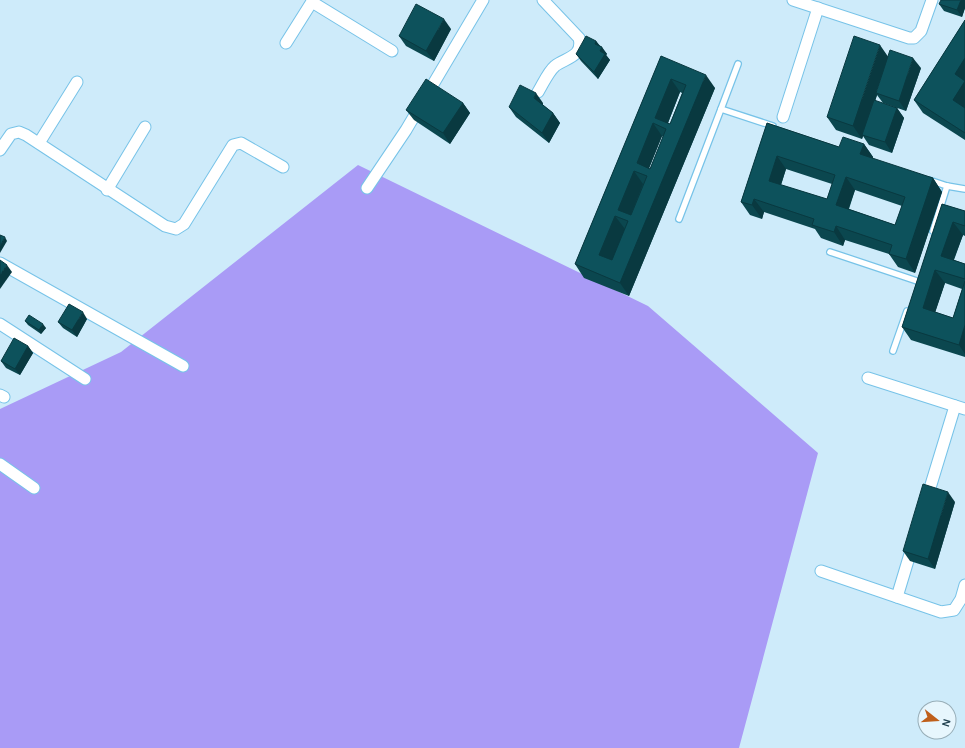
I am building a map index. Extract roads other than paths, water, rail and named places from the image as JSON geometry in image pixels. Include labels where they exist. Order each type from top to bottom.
[{"type":"street","points":[[367,188],[403,135],[483,0]]},
{"type":"street","points":[[538,92],[554,67],[572,57],[579,49],[580,43],[579,38],[543,0]]},
{"type":"street","points":[[793,0],[909,38],[914,38],[921,31],[932,0]]},
{"type":"street","points":[[286,43],[312,1],[392,51]]},
{"type":"street","points":[[783,117],[818,8]]},
{"type":"street","points":[[39,143],[77,82]]},
{"type":"street","points":[[107,190],[145,127]]},
{"type":"street","points":[[0,150],[11,134],[19,132],[39,143],[107,190],[165,226],[176,230],[181,228],[184,224],[233,144],[241,143],[283,167]]},
{"type":"street","points":[[0,264],[183,366]]},
{"type":"street","points":[[0,324],[85,379]]},
{"type":"street","points":[[868,378],[960,408],[922,513]]},
{"type":"street","points":[[0,464],[34,488]]},
{"type":"street","points":[[897,597],[915,536]]},
{"type":"street","points":[[821,572],[941,612],[954,610],[961,599],[965,585]]},
{"type":"lane","points":[[679,219],[738,64]]},
{"type":"lane","points":[[722,109],[776,127]]},
{"type":"lane","points":[[925,178],[947,186],[965,189]]},
{"type":"lane","points":[[931,237],[947,186]]},
{"type":"lane","points":[[830,252],[917,281]]},
{"type":"lane","points":[[915,288],[920,273]]},
{"type":"lane","points":[[893,351],[910,302]]}]
